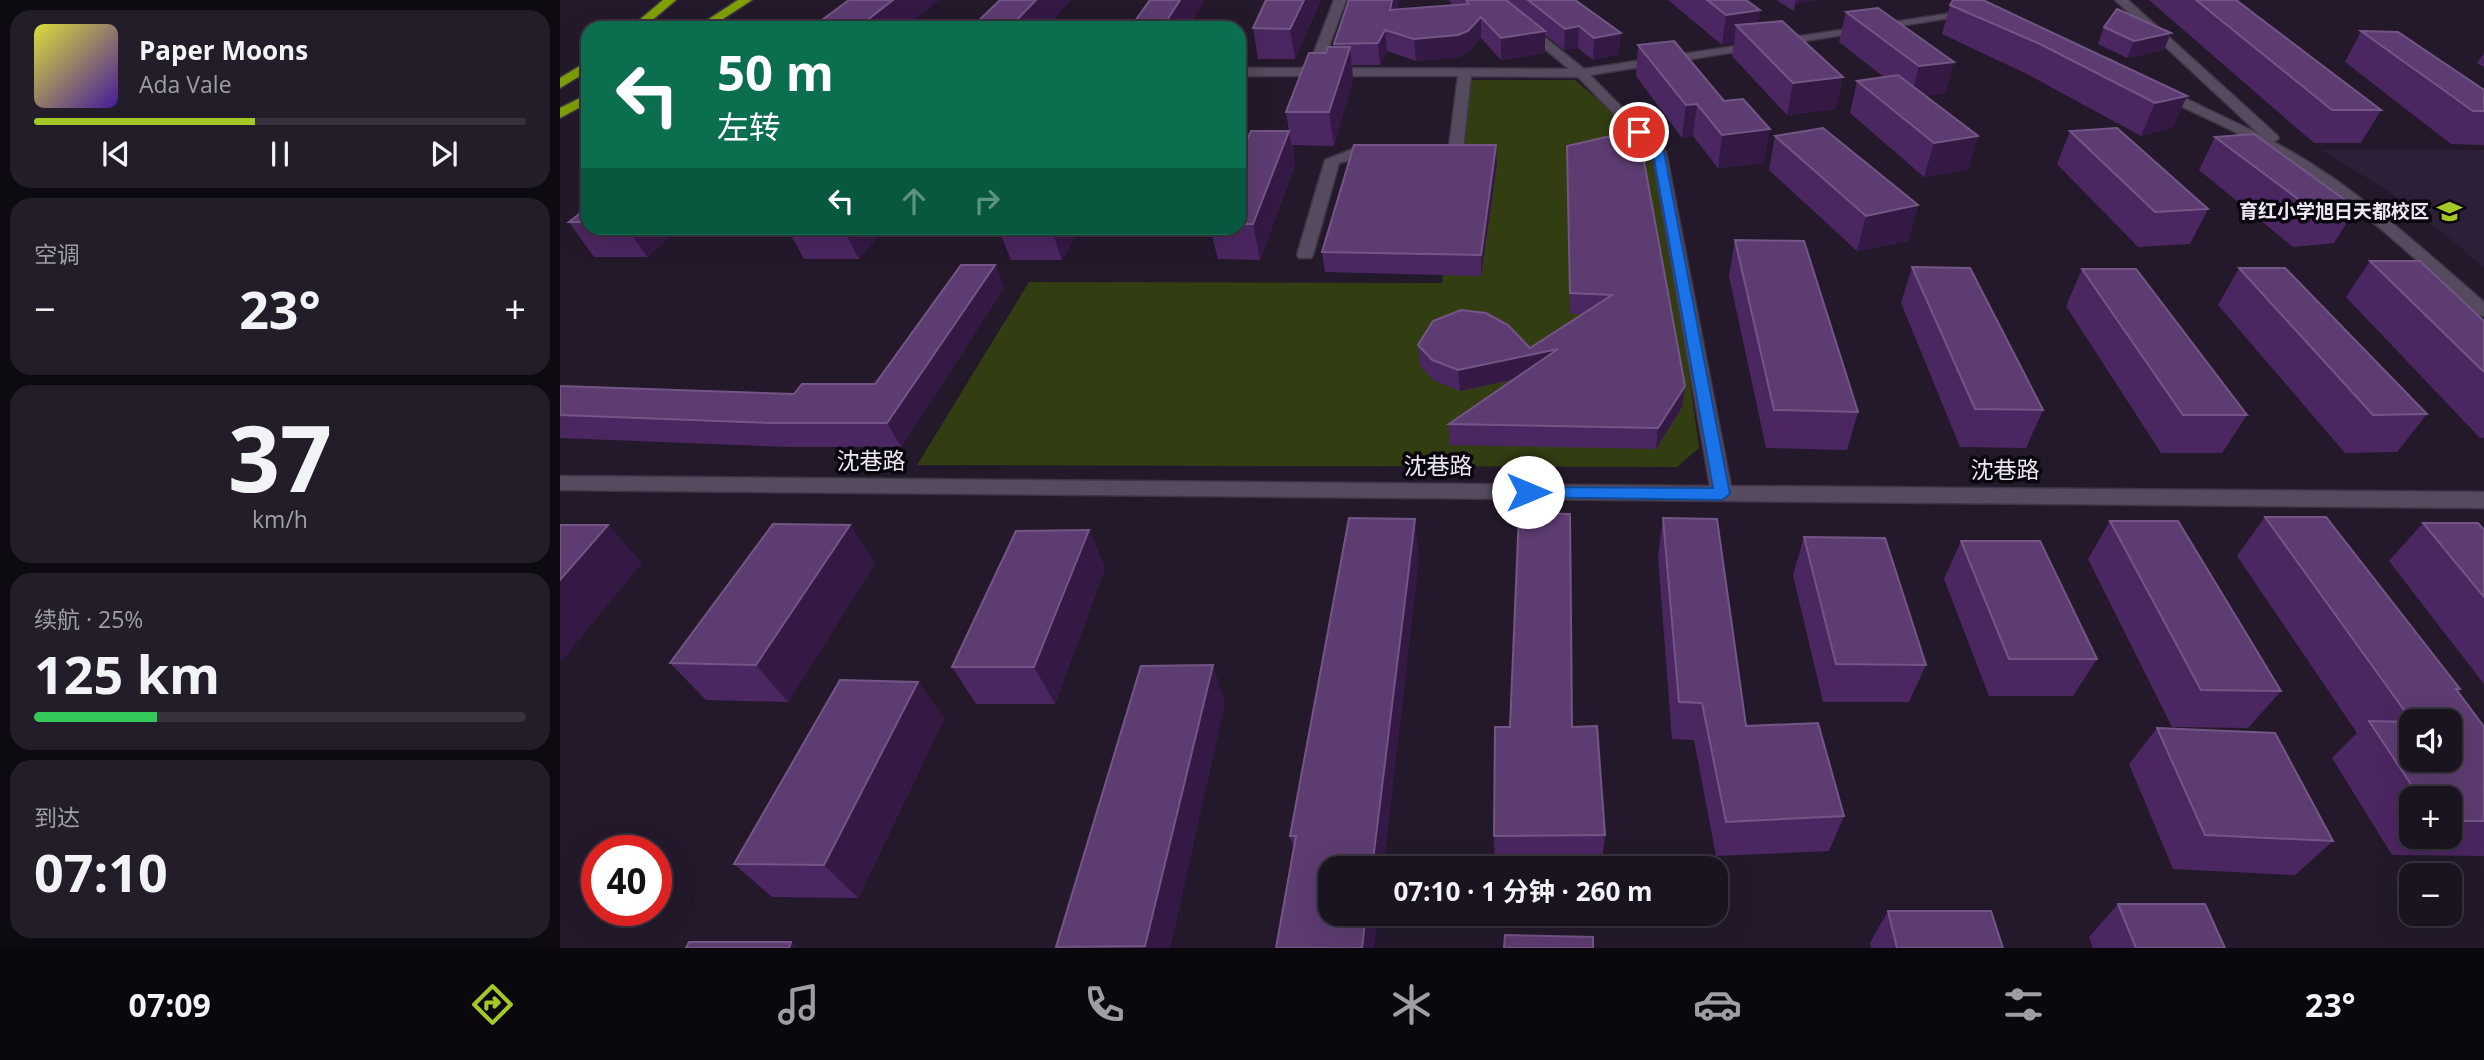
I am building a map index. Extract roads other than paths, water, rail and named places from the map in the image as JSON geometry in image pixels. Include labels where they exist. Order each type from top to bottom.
[{"type":"highway","points":[[644,21],[670,0]]},
{"type":"highway","points":[[712,21],[746,0]]},
{"type":"highway","points":[[560,84],[581,70]]},
{"type":"highway","points":[[560,114],[581,102]]},
{"type":"street","points":[[1313,72],[1340,0]]},
{"type":"street","points":[[1491,0],[1581,73],[1659,152],[1722,494]]},
{"type":"street","points":[[1246,72],[1581,73],[1983,14],[1952,0]]},
{"type":"street","points":[[2121,0],[2294,158],[2398,235],[2484,312]]},
{"type":"street","points":[[1417,153],[1456,149],[1465,72]]},
{"type":"street","points":[[2149,87],[2210,114],[2294,158]]},
{"type":"street","points":[[1305,255],[1332,160],[1353,153],[1392,153]]},
{"type":"street","name":"沈巷路","points":[[560,483],[2484,500]]},
{"type":"place","name":"育红小学旭日天都校区","points":[[2449,211]]}]
